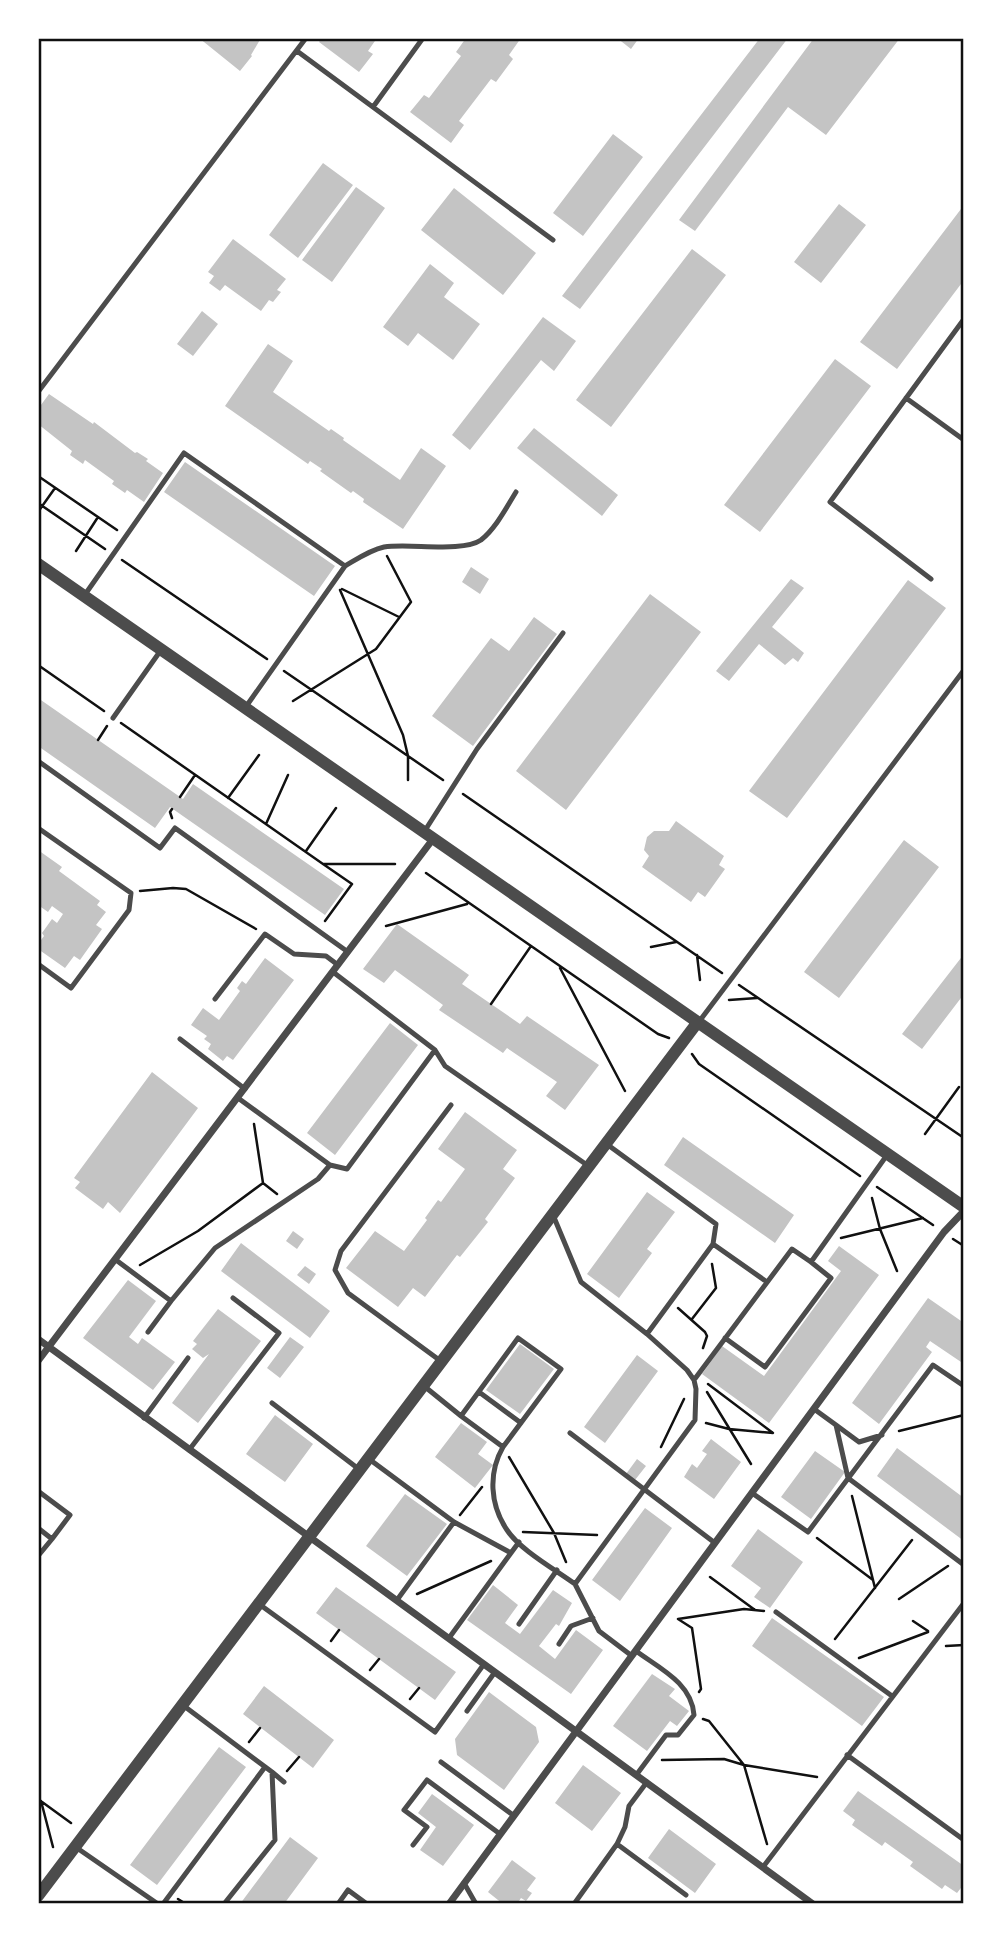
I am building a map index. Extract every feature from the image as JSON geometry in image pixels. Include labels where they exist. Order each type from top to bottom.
[{"type":"street","points":[[38,564],[964,1209],[944,1232],[449,1903]]},
{"type":"street","points":[[38,1361],[348,952],[428,836]]},
{"type":"street","points":[[39,1900],[76,1847],[697,1023]]},
{"type":"street","points":[[38,1339],[813,1903]]},
{"type":"lane","points":[[293,38],[302,45]]},
{"type":"lane","points":[[38,392],[306,38]]},
{"type":"lane","points":[[373,107],[424,38]]},
{"type":"lane","points":[[297,51],[554,240]]},
{"type":"lane","points":[[931,579],[830,502],[964,318]]},
{"type":"lane","points":[[906,398],[964,440]]},
{"type":"lane","points":[[84,596],[184,453],[345,566]]},
{"type":"lane","points":[[245,708],[345,566],[382,547],[463,547],[479,541],[492,529],[516,492]]},
{"type":"lane","points":[[428,836],[477,749],[563,633]]},
{"type":"lane","points":[[113,718],[161,649]]},
{"type":"lane","points":[[697,1023],[964,670]]},
{"type":"lane","points":[[38,761],[160,848],[175,828],[348,952]]},
{"type":"lane","points":[[38,828],[131,893],[129,910],[71,988],[38,964]]},
{"type":"lane","points":[[215,999],[265,934],[294,954],[326,956],[338,965]]},
{"type":"lane","points":[[333,972],[435,1049],[445,1066],[590,1167]]},
{"type":"lane","points":[[180,1039],[245,1089]]},
{"type":"lane","points":[[238,1098],[330,1165],[347,1169],[435,1049]]},
{"type":"lane","points":[[442,1362],[348,1293],[335,1270],[341,1251],[452,1105]]},
{"type":"lane","points":[[607,1144],[716,1224],[713,1244],[647,1334]]},
{"type":"lane","points":[[811,1262],[887,1155]]},
{"type":"lane","points":[[148,1332],[215,1248],[318,1178],[330,1165]]},
{"type":"lane","points":[[553,1215],[581,1282],[647,1334],[695,1378]]},
{"type":"lane","points":[[713,1244],[767,1282]]},
{"type":"lane","points":[[575,1584],[695,1420],[695,1378],[725,1338],[767,1282],[792,1249],[831,1278],[765,1367],[725,1338]]},
{"type":"lane","points":[[116,1260],[171,1300]]},
{"type":"lane","points":[[189,1450],[279,1333],[233,1298]]},
{"type":"lane","points":[[461,1416],[518,1338],[561,1369],[496,1459],[492,1488],[507,1531],[575,1584],[598,1631],[684,1686],[693,1700],[694,1715],[678,1735],[666,1735],[637,1774]]},
{"type":"lane","points":[[144,1418],[188,1359]]},
{"type":"lane","points":[[752,1493],[808,1532],[933,1365],[964,1386]]},
{"type":"lane","points":[[424,1385],[503,1447]]},
{"type":"lane","points":[[479,1392],[521,1423]]},
{"type":"lane","points":[[272,1403],[360,1470]]},
{"type":"lane","points":[[814,1409],[859,1442],[882,1435]]},
{"type":"lane","points":[[836,1424],[848,1478],[964,1565]]},
{"type":"lane","points":[[570,1433],[715,1543]]},
{"type":"lane","points":[[369,1459],[454,1522],[511,1553]]},
{"type":"lane","points":[[38,1492],[70,1515],[38,1556]]},
{"type":"lane","points":[[397,1600],[454,1522]]},
{"type":"lane","points":[[38,1528],[52,1539]]},
{"type":"lane","points":[[449,1638],[519,1542]]},
{"type":"lane","points":[[519,1624],[556,1570]]},
{"type":"lane","points":[[763,1867],[964,1603]]},
{"type":"lane","points":[[259,1604],[435,1732],[484,1664]]},
{"type":"lane","points":[[776,1612],[892,1696]]},
{"type":"lane","points":[[559,1644],[571,1626],[593,1618]]},
{"type":"lane","points":[[467,1711],[495,1672]]},
{"type":"lane","points":[[184,1706],[282,1781]]},
{"type":"lane","points":[[847,1755],[964,1840]]},
{"type":"lane","points":[[441,1762],[513,1815]]},
{"type":"lane","points":[[76,1847],[160,1903],[265,1768]]},
{"type":"lane","points":[[224,1903],[275,1840],[272,1772]]},
{"type":"lane","points":[[413,1845],[427,1827],[404,1810],[427,1780],[500,1834]]},
{"type":"lane","points":[[574,1903],[617,1844],[625,1827],[629,1806],[647,1782]]},
{"type":"lane","points":[[617,1844],[686,1895]]},
{"type":"lane","points":[[464,1883],[476,1903]]},
{"type":"lane","points":[[338,1903],[348,1890],[367,1903]]},
{"type":"path","points":[[38,476],[126,536]]},
{"type":"path","points":[[38,512],[40,505],[55,488]]},
{"type":"path","points":[[40,505],[106,549]]},
{"type":"path","points":[[76,551],[98,517]]},
{"type":"path","points":[[293,701],[376,649],[411,602],[382,547]]},
{"type":"path","points":[[118,557],[270,662]]},
{"type":"path","points":[[400,617],[339,588],[403,735],[408,755],[408,780]]},
{"type":"path","points":[[39,666],[352,884],[318,930]]},
{"type":"path","points":[[284,671],[448,783]]},
{"type":"path","points":[[98,740],[113,718]]},
{"type":"path","points":[[228,798],[259,755]]},
{"type":"path","points":[[180,797],[195,775]]},
{"type":"path","points":[[266,824],[288,775]]},
{"type":"path","points":[[461,792],[723,974]]},
{"type":"path","points":[[306,852],[336,808]]},
{"type":"path","points":[[323,864],[395,864]]},
{"type":"path","points":[[426,873],[666,1037]]},
{"type":"path","points":[[131,893],[186,889],[265,934]]},
{"type":"path","points":[[386,926],[469,903]]},
{"type":"path","points":[[651,947],[677,942]]},
{"type":"path","points":[[491,1004],[531,946]]},
{"type":"path","points":[[697,956],[700,980]]},
{"type":"path","points":[[559,965],[625,1091]]},
{"type":"path","points":[[742,987],[964,1138]]},
{"type":"path","points":[[729,1000],[758,998]]},
{"type":"path","points":[[692,1054],[699,1064],[933,1224]]},
{"type":"path","points":[[925,1134],[959,1087]]},
{"type":"path","points":[[253,1119],[263,1182],[285,1201]]},
{"type":"path","points":[[868,1181],[880,1229],[897,1270]]},
{"type":"path","points":[[131,1271],[198,1231],[263,1182]]},
{"type":"path","points":[[825,1242],[923,1218]]},
{"type":"path","points":[[953,1239],[964,1246]]},
{"type":"path","points":[[691,1320],[716,1288],[712,1259]]},
{"type":"path","points":[[671,1302],[707,1336],[700,1355]]},
{"type":"path","points":[[695,1378],[751,1464]]},
{"type":"path","points":[[695,1378],[774,1433],[729,1429],[695,1420]]},
{"type":"path","points":[[658,1471],[663,1441],[687,1393]]},
{"type":"path","points":[[882,1435],[964,1415]]},
{"type":"path","points":[[503,1447],[554,1533],[575,1584]]},
{"type":"path","points":[[454,1522],[493,1474]]},
{"type":"path","points":[[850,1488],[875,1588]]},
{"type":"path","points":[[507,1531],[611,1535]]},
{"type":"path","points":[[828,1649],[919,1531]]},
{"type":"path","points":[[808,1532],[873,1580]]},
{"type":"path","points":[[417,1594],[511,1553]]},
{"type":"path","points":[[899,1599],[953,1562]]},
{"type":"path","points":[[710,1577],[755,1610]]},
{"type":"path","points":[[693,1700],[701,1689],[692,1628],[678,1619],[744,1609],[776,1612]]},
{"type":"path","points":[[913,1621],[933,1635]]},
{"type":"path","points":[[324,1651],[339,1630]]},
{"type":"path","points":[[852,1660],[928,1632]]},
{"type":"path","points":[[363,1680],[379,1659]]},
{"type":"path","points":[[403,1709],[419,1688]]},
{"type":"path","points":[[694,1715],[709,1721],[744,1765],[768,1849]]},
{"type":"path","points":[[243,1751],[260,1728]]},
{"type":"path","points":[[282,1781],[299,1757]]},
{"type":"path","points":[[647,1760],[724,1759],[810,1777],[831,1776]]},
{"type":"path","points":[[40,1800],[71,1823]]},
{"type":"path","points":[[40,1800],[53,1847]]},
{"type":"building","points":[[199,38],[261,38],[240,71]]},
{"type":"building","points":[[322,38],[377,38],[368,51],[373,54],[359,72],[319,42]]},
{"type":"building","points":[[466,38],[521,38],[509,55],[513,59],[496,82],[491,79],[459,121],[464,125],[451,143],[410,112],[424,95],[429,98],[461,56],[456,52]]},
{"type":"building","points":[[617,38],[639,38],[631,49]]},
{"type":"building","points":[[760,38],[788,38],[580,309],[562,296]]},
{"type":"building","points":[[814,38],[900,38],[826,135],[788,107],[695,231],[679,220]]},
{"type":"building","points":[[613,134],[643,157],[583,236],[553,213]]},
{"type":"building","points":[[323,163],[353,185],[298,258],[269,235]]},
{"type":"building","points":[[356,187],[385,208],[332,282],[302,260]]},
{"type":"building","points":[[454,188],[536,253],[503,295],[421,230]]},
{"type":"building","points":[[839,204],[866,225],[821,283],[794,262]]},
{"type":"building","points":[[964,205],[964,280],[897,369],[860,342]]},
{"type":"building","points":[[233,239],[286,279],[277,290],[281,292],[273,302],[269,300],[261,311],[225,285],[220,291],[209,283],[214,276],[208,272]]},
{"type":"building","points":[[692,249],[726,275],[611,427],[576,400]]},
{"type":"building","points":[[430,264],[454,283],[444,297],[480,324],[453,360],[418,333],[408,346],[383,327]]},
{"type":"building","points":[[202,311],[218,324],[193,356],[177,344]]},
{"type":"building","points":[[543,317],[576,341],[554,371],[541,360],[470,450],[452,435]]},
{"type":"building","points":[[268,344],[293,361],[273,392],[329,431],[331,429],[344,438],[343,440],[400,480],[421,448],[446,466],[403,529],[363,502],[364,499],[353,491],[351,493],[320,471],[322,469],[310,461],[308,464],[225,406]]},
{"type":"building","points":[[835,359],[871,386],[760,532],[724,505]]},
{"type":"building","points":[[49,394],[93,424],[94,422],[135,453],[148,459],[146,461],[163,473],[144,502],[127,490],[125,493],[112,484],[114,481],[85,460],[83,464],[70,455],[72,451],[38,424],[38,409]]},
{"type":"building","points":[[534,428],[618,495],[602,516],[517,448]]},
{"type":"building","points":[[185,462],[335,566],[314,596],[164,492]]},
{"type":"building","points":[[471,567],[489,579],[480,594],[462,582]]},
{"type":"building","points":[[791,579],[804,588],[772,627],[804,653],[798,662],[793,658],[785,665],[759,644],[729,681],[716,671]]},
{"type":"building","points":[[908,580],[946,608],[787,818],[749,791]]},
{"type":"building","points":[[650,594],[701,632],[566,810],[516,771]]},
{"type":"building","points":[[534,617],[557,634],[473,746],[432,716],[491,638],[509,651]]},
{"type":"building","points":[[38,698],[183,799],[193,784],[344,889],[325,915],[170,807],[155,828],[38,746]]},
{"type":"building","points":[[676,821],[724,856],[719,865],[725,869],[705,897],[698,892],[691,902],[642,867],[649,856],[644,850],[647,837],[654,831],[669,831]]},
{"type":"building","points":[[904,840],[939,867],[839,998],[804,972]]},
{"type":"building","points":[[38,850],[62,867],[59,871],[100,901],[97,905],[106,912],[96,925],[102,929],[80,960],[74,956],[65,968],[38,949],[44,936],[42,933],[52,919],[57,923],[63,914],[52,906],[48,912],[38,905]]},
{"type":"building","points":[[397,924],[469,975],[462,984],[520,1024],[527,1016],[599,1065],[565,1110],[546,1096],[557,1082],[507,1048],[503,1053],[439,1010],[443,1005],[395,970],[384,983],[363,969]]},
{"type":"building","points":[[964,954],[964,994],[922,1049],[902,1034]]},
{"type":"building","points":[[265,958],[294,980],[233,1060],[227,1056],[223,1061],[208,1049],[211,1044],[204,1039],[207,1036],[191,1025],[203,1008],[219,1020],[240,991],[237,988],[242,981],[246,984]]},
{"type":"building","points":[[390,1023],[418,1045],[335,1155],[307,1133]]},
{"type":"building","points":[[152,1072],[198,1108],[120,1213],[108,1202],[103,1209],[75,1188],[80,1182],[74,1178]]},
{"type":"building","points":[[465,1112],[517,1150],[503,1169],[515,1178],[485,1219],[488,1222],[460,1257],[457,1255],[425,1297],[413,1288],[398,1307],[346,1268],[375,1231],[404,1251],[438,1200],[441,1202],[465,1169],[438,1149]]},
{"type":"building","points":[[683,1137],[794,1215],[775,1243],[664,1165]]},
{"type":"building","points":[[647,1192],[675,1212],[647,1249],[652,1253],[619,1298],[587,1274]]},
{"type":"building","points":[[293,1231],[304,1239],[297,1249],[286,1241]]},
{"type":"building","points":[[241,1243],[330,1311],[310,1338],[221,1271]]},
{"type":"building","points":[[839,1246],[879,1275],[769,1423],[702,1374],[722,1346],[764,1376],[841,1271],[828,1261]]},
{"type":"building","points":[[305,1266],[316,1274],[309,1284],[297,1275]]},
{"type":"building","points":[[128,1280],[156,1301],[129,1337],[138,1344],[142,1338],[175,1362],[153,1390],[83,1338]]},
{"type":"building","points":[[928,1298],[964,1323],[964,1364],[930,1341],[926,1347],[932,1352],[879,1424],[852,1403]]},
{"type":"building","points":[[218,1309],[261,1341],[198,1423],[172,1403],[209,1354],[203,1358],[192,1349],[197,1344],[193,1341]]},
{"type":"building","points":[[290,1337],[304,1347],[280,1378],[267,1368]]},
{"type":"building","points":[[520,1344],[554,1369],[520,1414],[486,1390]]},
{"type":"building","points":[[637,1355],[658,1371],[605,1443],[584,1427]]},
{"type":"building","points":[[275,1415],[313,1444],[285,1482],[246,1454]]},
{"type":"building","points":[[461,1423],[487,1442],[478,1454],[493,1465],[475,1488],[435,1457]]},
{"type":"building","points":[[711,1439],[741,1462],[714,1499],[684,1477],[692,1464],[697,1468],[707,1454],[702,1451]]},
{"type":"building","points":[[897,1448],[964,1498],[964,1541],[877,1476]]},
{"type":"building","points":[[815,1451],[845,1472],[811,1519],[781,1497]]},
{"type":"building","points":[[637,1459],[646,1466],[635,1480],[626,1474]]},
{"type":"building","points":[[405,1494],[447,1524],[407,1576],[366,1546]]},
{"type":"building","points":[[645,1508],[672,1528],[620,1601],[592,1580]]},
{"type":"building","points":[[758,1529],[803,1562],[770,1608],[754,1597],[761,1588],[731,1566]]},
{"type":"building","points":[[493,1585],[518,1605],[505,1623],[520,1634],[553,1590],[572,1603],[559,1626],[556,1624],[539,1646],[555,1659],[576,1630],[603,1650],[571,1694],[467,1620]]},
{"type":"building","points":[[336,1587],[456,1672],[435,1700],[316,1613]]},
{"type":"building","points":[[772,1618],[884,1697],[862,1726],[752,1646]]},
{"type":"building","points":[[652,1674],[675,1689],[669,1696],[689,1711],[677,1726],[670,1721],[647,1751],[613,1726]]},
{"type":"building","points":[[264,1686],[334,1740],[313,1768],[243,1714]]},
{"type":"building","points":[[489,1692],[536,1727],[539,1742],[504,1790],[457,1755],[455,1739]]},
{"type":"building","points":[[219,1747],[246,1767],[157,1885],[130,1865]]},
{"type":"building","points":[[583,1765],[621,1793],[592,1831],[555,1803]]},
{"type":"building","points":[[858,1791],[964,1866],[964,1884],[957,1893],[945,1885],[942,1889],[910,1866],[913,1862],[885,1842],[882,1846],[852,1825],[855,1820],[843,1811]]},
{"type":"building","points":[[432,1794],[474,1825],[443,1866],[420,1850],[436,1827],[418,1813]]},
{"type":"building","points":[[669,1829],[716,1864],[695,1893],[648,1858]]},
{"type":"building","points":[[290,1837],[318,1858],[284,1904],[240,1904]]},
{"type":"building","points":[[512,1860],[536,1878],[527,1890],[532,1893],[526,1901],[521,1898],[517,1904],[503,1904],[488,1892]]}]
